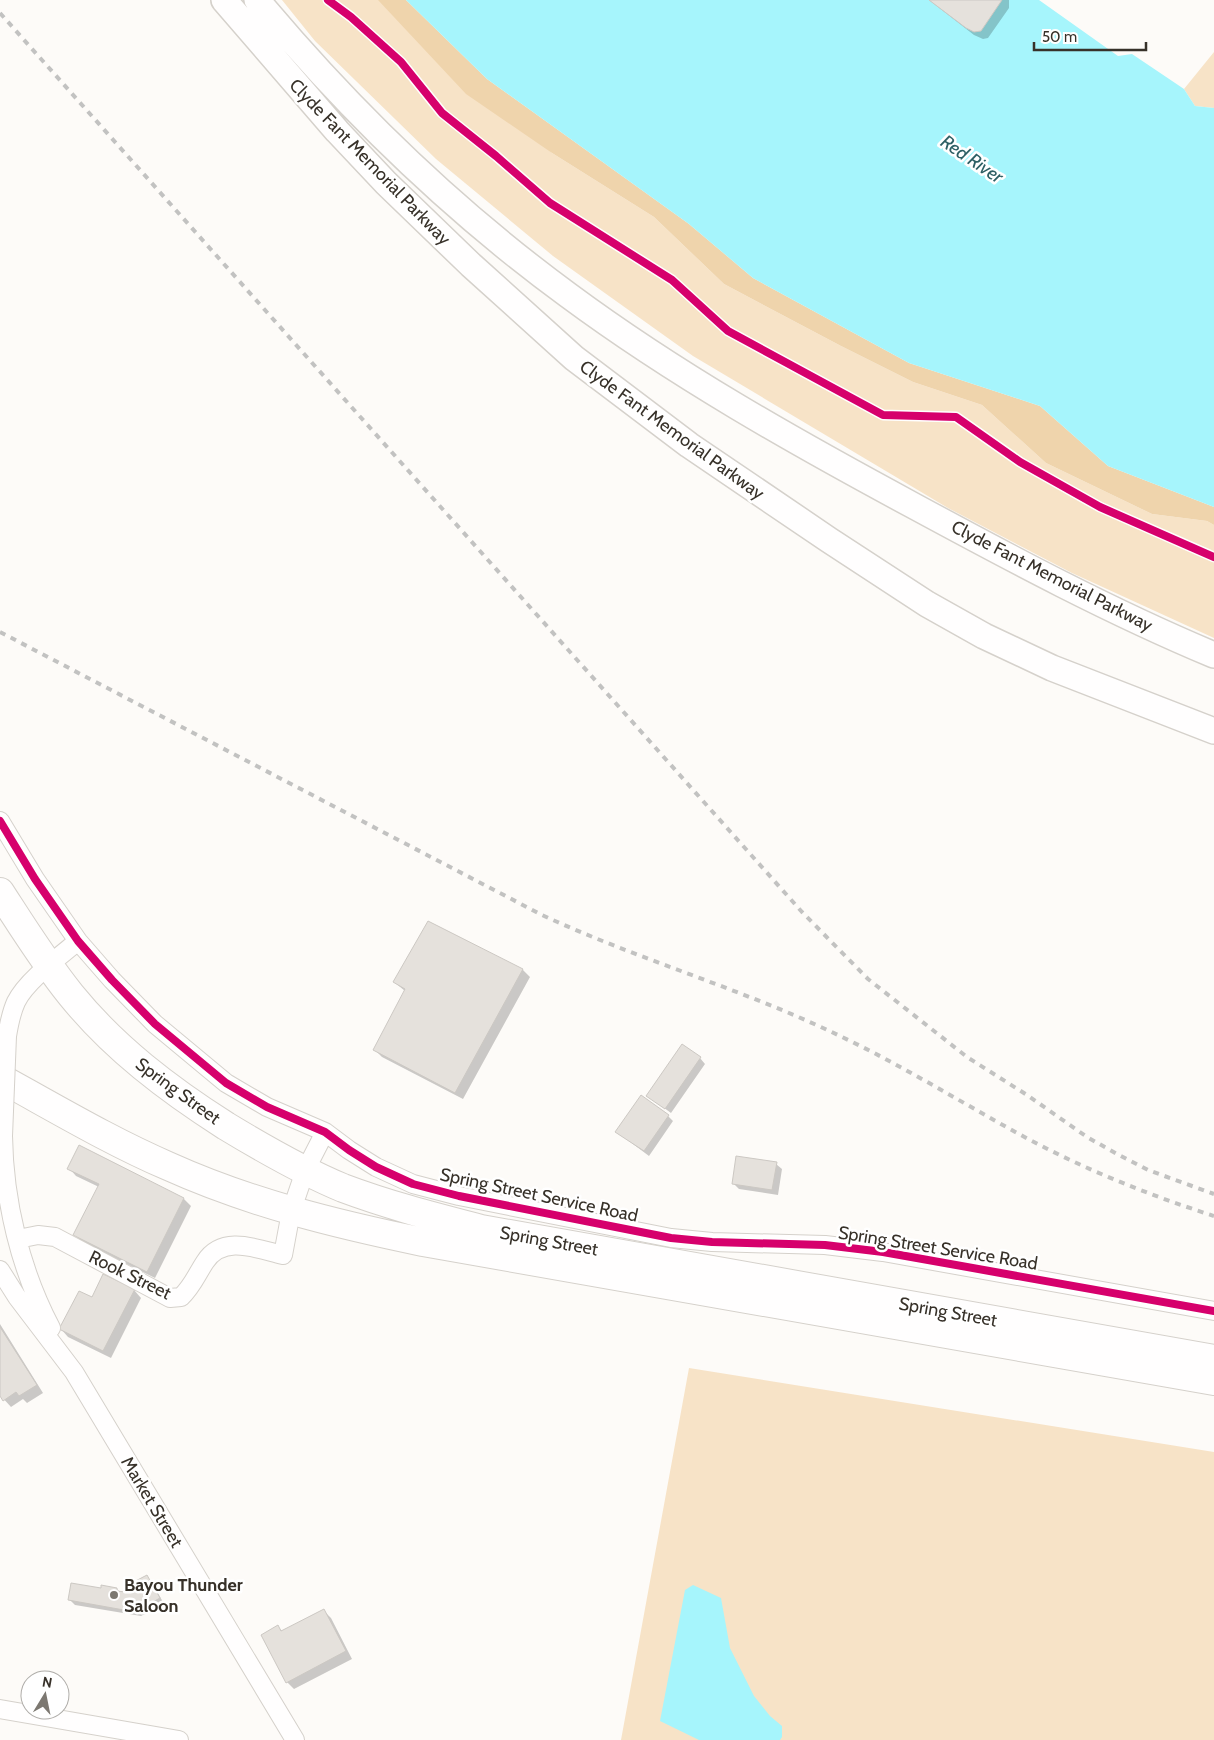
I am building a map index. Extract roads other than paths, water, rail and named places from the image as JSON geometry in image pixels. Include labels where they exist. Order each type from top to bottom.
[{"type":"main road","name":"Clyde Fant Memorial Parkway","points":[[224,0],[337,131],[400,197],[471,265],[574,358],[666,428],[829,540],[927,604],[984,636],[1052,668],[1214,731]]},
{"type":"main road","name":"Clyde Fant Memorial Parkway","points":[[257,0],[345,101],[407,161],[492,236],[567,295],[673,366],[850,471],[1065,585],[1214,655]]},
{"type":"main road","name":"Spring Street","points":[[0,892],[71,995],[137,1062],[161,1082],[243,1136],[305,1170],[343,1188],[427,1215],[481,1229],[1214,1359]]},
{"type":"main road","name":"Spring Street","points":[[0,1078],[136,1152],[171,1168],[291,1212],[423,1242],[1214,1382]]},
{"type":"street","name":"Spring Street Service Road","points":[[0,821],[34,879],[78,941],[112,980],[155,1024],[226,1083],[268,1107],[325,1132],[376,1167],[413,1184],[468,1198],[672,1238],[712,1242],[825,1245],[882,1252],[1214,1311]]},
{"type":"street","points":[[74,1372],[40,1306],[23,1260],[2,1162],[7,1036],[11,1015],[24,989],[78,941]]},
{"type":"street","points":[[305,1170],[325,1132]]},
{"type":"street","name":"Rook Street","points":[[18,1239],[38,1235],[55,1238],[170,1298],[182,1297],[207,1259],[223,1246],[231,1244],[283,1255],[291,1212],[305,1170]]},
{"type":"street","name":"Market Street","points":[[0,1270],[17,1296],[74,1372],[294,1740]]},
{"type":"street","points":[[0,1709],[179,1740]]},
{"type":"water","name":"Red River","points":[[406,0],[1039,0],[1118,56],[1132,54],[1184,89],[1195,106],[1214,108],[1214,507],[1108,466],[1040,406],[909,363],[753,278],[689,224],[487,79]]},
{"type":"water","points":[[693,1585],[721,1598],[730,1648],[754,1696],[770,1716],[782,1726],[782,1737],[780,1740],[699,1740],[660,1721],[685,1590]]},
{"type":"railway","points":[[0,13],[802,912],[868,979],[967,1057],[1027,1095],[1087,1137],[1148,1170],[1214,1194]]},
{"type":"railway","points":[[0,632],[542,915],[803,1019],[885,1059],[1066,1158],[1164,1199],[1214,1216]]},
{"type":"place","name":"Bayou Thunder Saloon","points":[[114,1595]]}]
